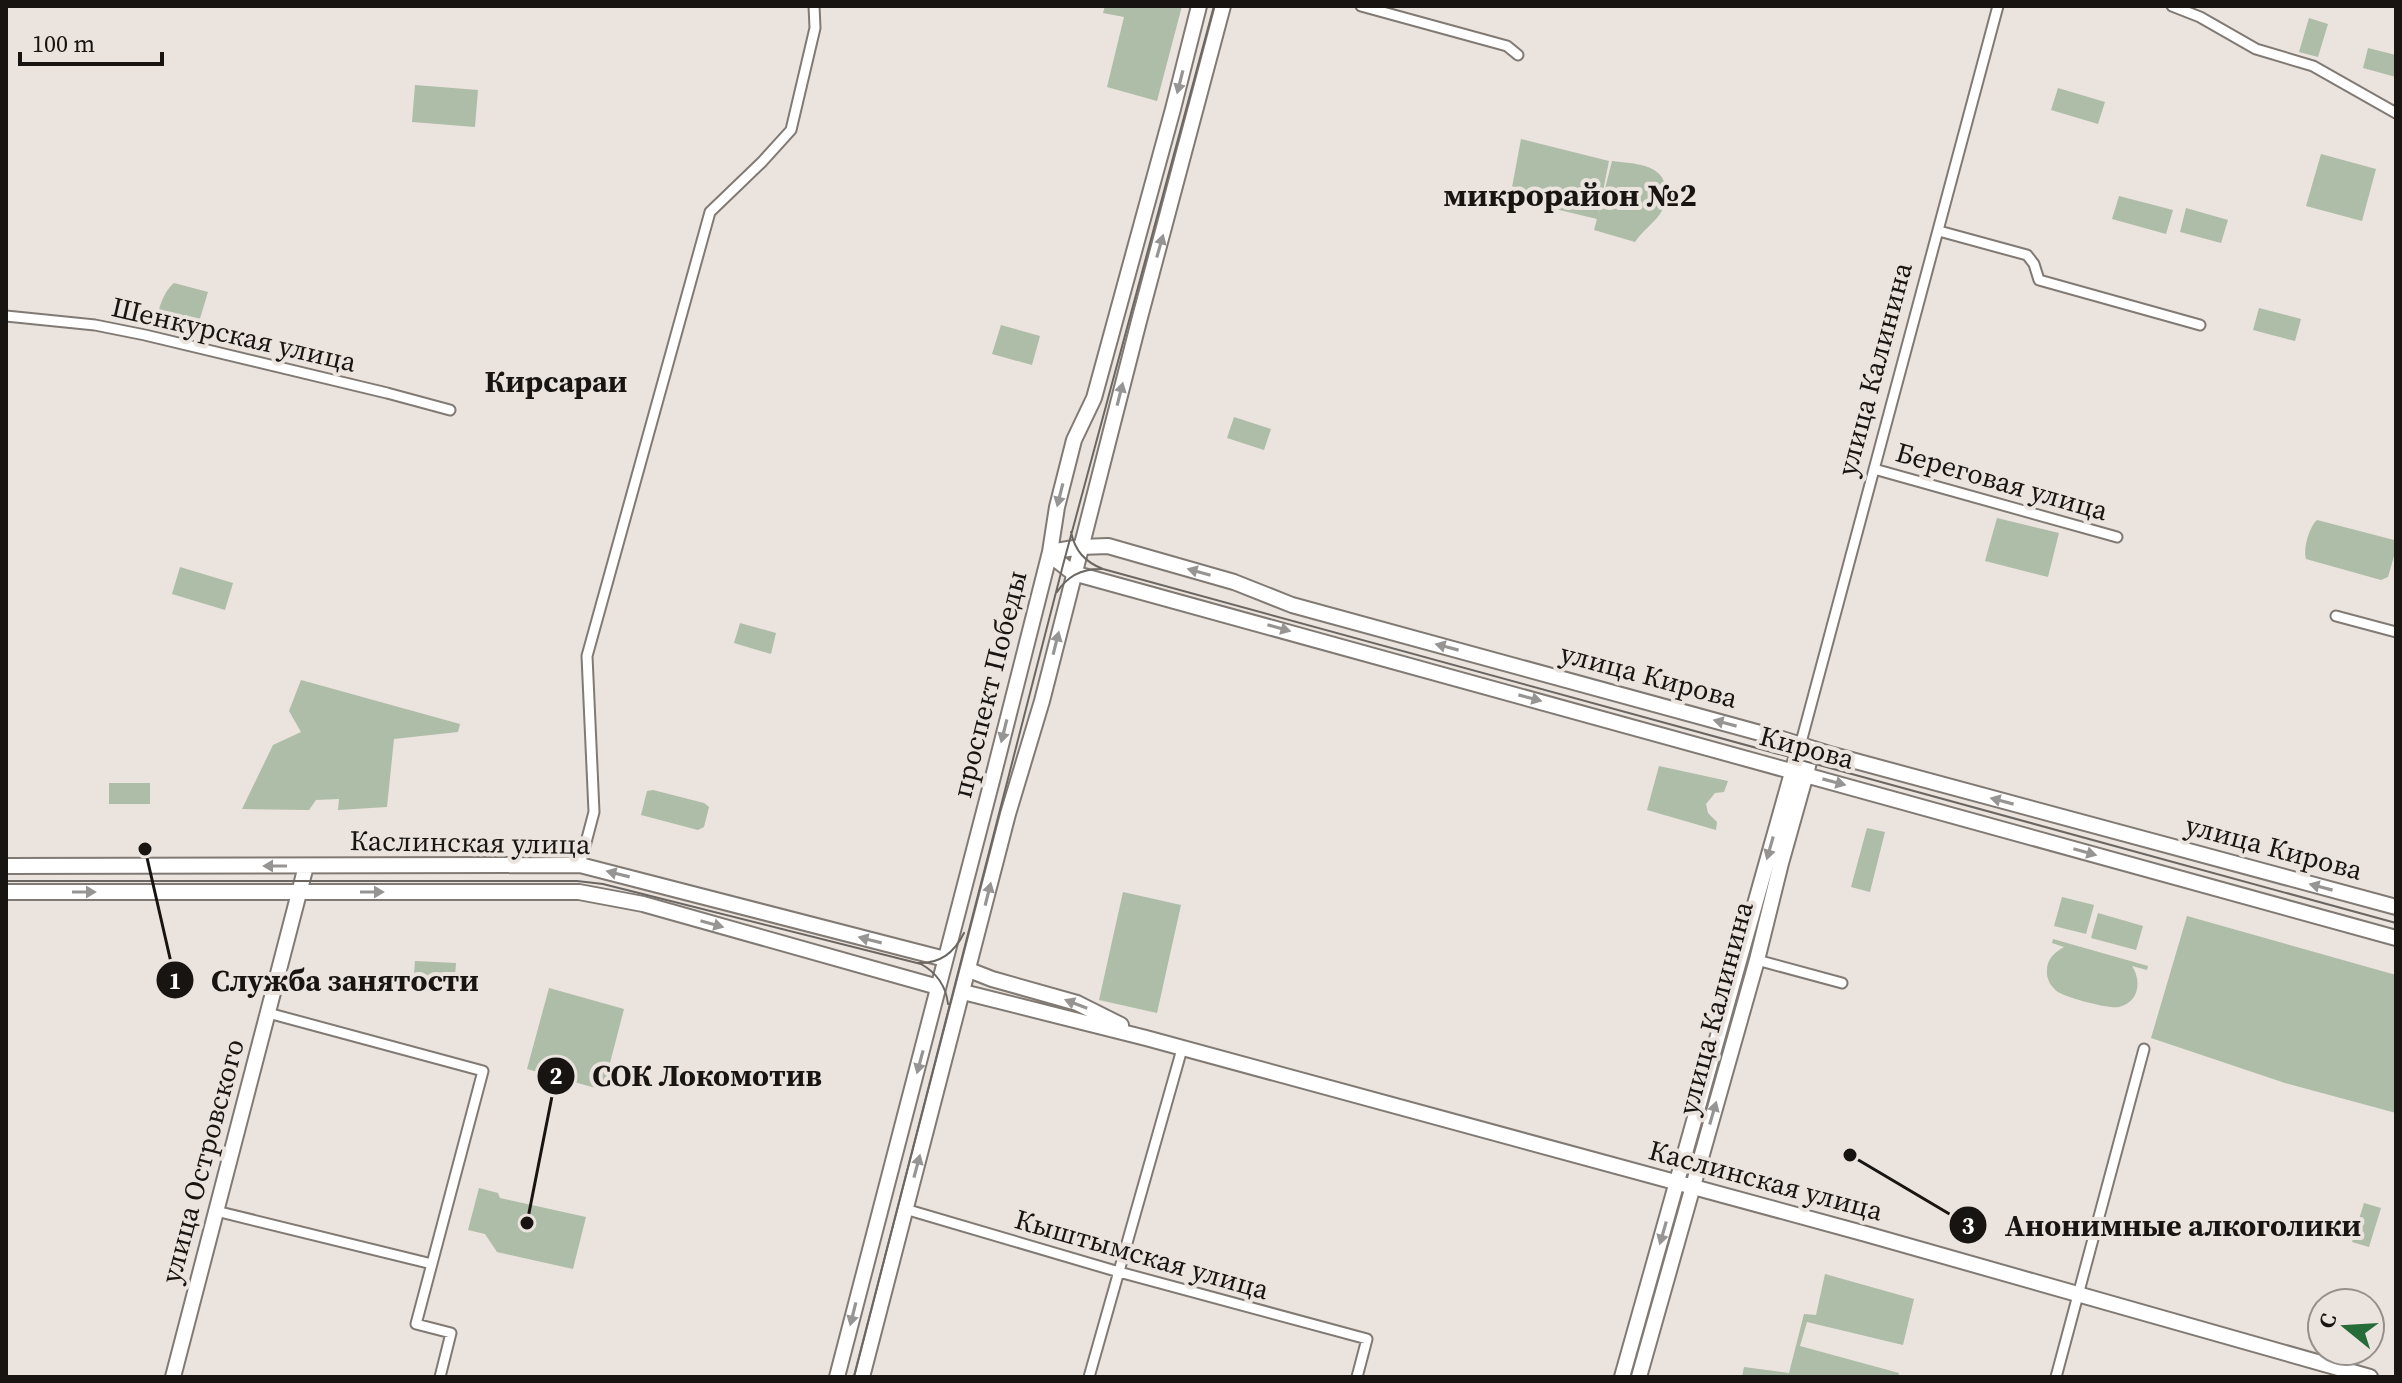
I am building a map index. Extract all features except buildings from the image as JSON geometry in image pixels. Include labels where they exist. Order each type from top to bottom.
[{"type":"main road","name":"проспект Победы","points":[[837,1377],[1050,552],[1057,507],[1074,440],[1094,398],[1199,6]]},
{"type":"main road","name":"проспект Победы","points":[[862,1377],[1223,6]]},
{"type":"main road","name":"улица Кирова","points":[[1050,552],[1108,546],[1234,582],[1292,605],[2396,907]]},
{"type":"main road","points":[[1050,552],[1073,573]]},
{"type":"main road","name":"Кирова","points":[[1073,573],[2396,938]]},
{"type":"main road","name":"улица Калинина","points":[[1639,1377],[1757,960],[1799,772],[1800,746]]},
{"type":"main road","name":"улица Калинина","points":[[1622,1377],[1676,1183],[1799,772]]},
{"type":"main road","name":"Каслинская улица","points":[[6,866],[580,865],[945,959],[992,979],[1077,1003],[1146,1038]]},
{"type":"main road","name":"улица Островского","points":[[173,1377],[306,866]]},
{"type":"main road","name":"Каслинская улица","points":[[6,892],[579,892],[643,904],[938,987],[1146,1038],[1692,1187],[2370,1377]]},
{"type":"street","points":[[580,865],[594,812],[587,656],[595,625],[710,212],[791,130],[815,28],[814,6]]},
{"type":"street","points":[[1361,6],[1507,46],[1518,55]]},
{"type":"street","name":"улица Калинина","points":[[1800,746],[1998,6]]},
{"type":"street","points":[[2172,6],[2200,17],[2256,49],[2313,66],[2396,113]]},
{"type":"street","points":[[1939,231],[2027,255],[2034,264],[2039,280],[2200,325]]},
{"type":"street","name":"Шенкурская улица","points":[[6,316],[95,325],[157,338],[450,410]]},
{"type":"street","name":"Береговая улица","points":[[1874,469],[2117,537]]},
{"type":"street","points":[[2336,616],[2396,632]]},
{"type":"street","points":[[1757,960],[1842,983]]},
{"type":"street","points":[[268,1013],[483,1071],[416,1324],[451,1333],[440,1377]]},
{"type":"street","points":[[1089,1377],[1182,1049]]},
{"type":"street","points":[[2056,1377],[2144,1049]]},
{"type":"street","name":"Кыштымская улица","points":[[905,1209],[1119,1272],[1367,1339],[1357,1377]]},
{"type":"street","points":[[216,1211],[432,1264]]},
{"type":"green space","points":[[1105,6],[1182,6],[1157,101],[1107,87],[1124,17],[1103,13]]},
{"type":"green space","points":[[2309,18],[2328,24],[2318,57],[2299,52]]},
{"type":"green space","points":[[2368,48],[2396,55],[2396,77],[2363,68]]},
{"type":"green space","points":[[415,85],[478,90],[475,127],[412,122]]},
{"type":"green space","points":[[2058,88],[2105,102],[2098,124],[2051,110]]},
{"type":"green space","points":[[1521,139],[1609,161],[1598,216],[1612,161],[1646,166],[1660,174],[1666,190],[1663,209],[1635,242],[1594,230],[1597,219],[1510,198]]},
{"type":"green space","points":[[2321,154],[2376,169],[2362,221],[2306,206]]},
{"type":"green space","points":[[2119,196],[2173,210],[2166,234],[2112,219]]},
{"type":"green space","points":[[2186,208],[2228,220],[2221,243],[2180,232]]},
{"type":"green space","points":[[174,283],[208,292],[195,335],[163,327],[158,321],[162,300]]},
{"type":"green space","points":[[2259,308],[2301,319],[2295,341],[2253,330]]},
{"type":"green space","points":[[1001,325],[1040,336],[1032,365],[992,354]]},
{"type":"green space","points":[[1234,417],[1271,429],[1264,450],[1227,438]]},
{"type":"green space","points":[[1997,518],[2059,533],[2048,577],[1985,561]]},
{"type":"green space","points":[[2317,520],[2394,540],[2396,549],[2388,577],[2381,580],[2306,559],[2307,538]]},
{"type":"green space","points":[[180,567],[233,583],[225,610],[172,594]]},
{"type":"green space","points":[[740,623],[776,633],[771,654],[734,643]]},
{"type":"green space","points":[[301,680],[460,724],[458,732],[394,739],[387,807],[338,810],[339,799],[316,800],[309,810],[242,809],[273,745],[301,732],[289,711]]},
{"type":"green space","points":[[1659,766],[1728,781],[1724,792],[1715,793],[1706,804],[1708,813],[1717,822],[1716,830],[1647,810]]},
{"type":"green space","points":[[109,783],[150,783],[150,804],[109,804]]},
{"type":"green space","points":[[647,791],[704,803],[709,807],[704,827],[698,830],[641,815]]},
{"type":"green space","points":[[1867,828],[1885,832],[1870,892],[1851,887]]},
{"type":"green space","points":[[1123,892],[1181,905],[1157,1013],[1099,1000]]},
{"type":"green space","points":[[2062,897],[2094,905],[2086,934],[2054,926]]},
{"type":"green space","points":[[2098,913],[2143,926],[2136,950],[2091,938]]},
{"type":"green space","points":[[2187,916],[2396,975],[2396,1113],[2285,1083],[2151,1038]]},
{"type":"green space","points":[[2053,939],[2148,966],[2147,970],[2132,966],[2138,984],[2135,996],[2126,1004],[2114,1007],[2058,992],[2048,980],[2047,966],[2052,956],[2064,947],[2052,943]]},
{"type":"green space","points":[[415,961],[456,963],[454,989],[413,987]]},
{"type":"green space","points":[[549,988],[624,1009],[603,1090],[527,1069]]},
{"type":"green space","points":[[479,1188],[498,1193],[500,1198],[586,1217],[573,1269],[497,1252],[485,1234],[468,1230]]},
{"type":"green space","points":[[2364,1203],[2381,1208],[2369,1247],[2352,1242]]},
{"type":"green space","points":[[1825,1274],[1914,1299],[1903,1345],[1807,1322],[1800,1346],[1899,1373],[1898,1377],[1742,1377],[1744,1367],[1789,1373],[1804,1314],[1816,1315]]},
{"type":"tram line","points":[[854,1377],[1063,565],[1214,6]]},
{"type":"tram line","points":[[1071,532],[1082,555],[1103,569],[2396,923]]},
{"type":"tram line","points":[[1057,592],[1077,574],[1103,569]]},
{"type":"tram line","points":[[6,881],[577,881],[603,884],[921,964],[940,981],[948,1004]]},
{"type":"tram line","points":[[917,963],[933,962],[945,956],[964,933]]},
{"type":"place","name":"Служба занятости","points":[[145,849]]},
{"type":"place","name":"Анонимные алкоголики","points":[[1850,1155]]},
{"type":"place","name":"СОК Локомотив","points":[[527,1223]]},
{"type":"district","name":"микрорайон №2","points":[[1570,195]]},
{"type":"district","name":"Кирсараи","points":[[556,382]]}]
